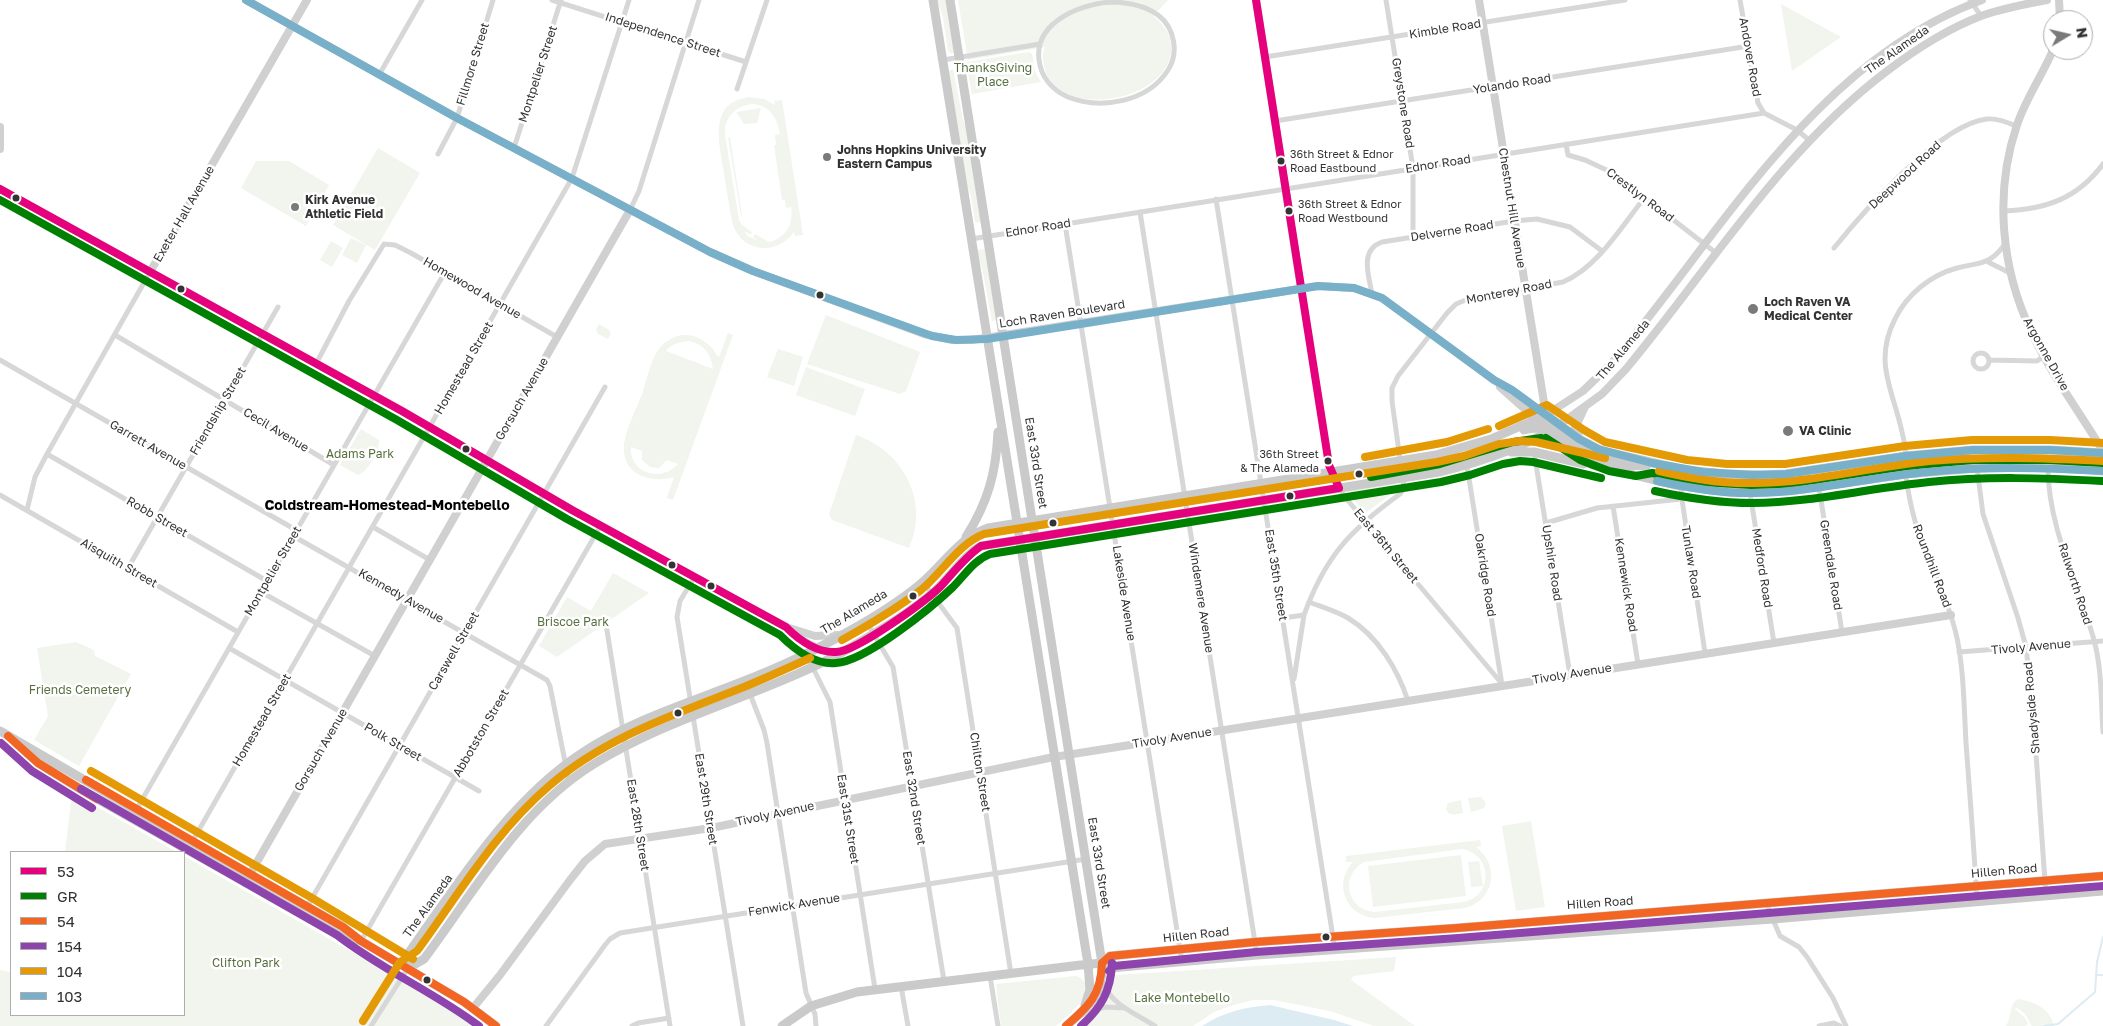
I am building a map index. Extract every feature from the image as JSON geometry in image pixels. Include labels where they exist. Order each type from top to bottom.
[{"type":"main road","points":[[934,0],[1088,964],[1090,990],[1078,1015]]},
{"type":"main road","name":"East 33rd Street","points":[[950,0],[1102,964],[1102,980],[1094,1000],[1066,1026]]},
{"type":"main road","points":[[965,539],[984,506],[992,482],[996,457],[998,409]]},
{"type":"main road","name":"The Alameda","points":[[408,968],[410,951],[499,830],[535,791],[564,766],[583,752],[623,729],[745,681],[806,654],[851,630],[923,582],[965,539],[988,528],[1016,522],[1331,473],[1449,452],[1503,435],[1546,415]]},
{"type":"main road","name":"Loch Raven Boulevard","points":[[1546,415],[1555,428],[1558,444],[1578,458],[1603,468],[1682,486],[1750,493],[1819,487],[1906,474],[1977,468],[2048,467],[2103,471]]},
{"type":"main road","name":"Loch Raven Boulevard","points":[[1537,420],[1606,452],[1685,470],[1752,475],[1786,474],[1906,456],[1973,450],[2103,452]]},
{"type":"main road","points":[[1503,435],[1534,427],[1555,428],[1578,447],[1599,457],[1637,466],[1652,463]]},
{"type":"main road","name":"The Alameda","points":[[408,968],[424,959],[515,835],[544,804],[593,764],[626,745],[750,695],[814,667],[842,652],[932,594],[976,548],[987,544],[1404,478],[1466,466],[1501,454],[1555,428]]},
{"type":"main road","points":[[1501,454],[1520,451],[1534,452],[1603,468]]},
{"type":"main road","points":[[817,648],[828,652],[842,652]]},
{"type":"main road","points":[[0,730],[38,763],[131,819],[340,936],[361,941]]},
{"type":"main road","points":[[8,736],[34,749],[136,810],[343,928],[361,941],[473,1008],[496,1026]]},
{"type":"main road","name":"Hillen Road","points":[[1102,964],[1110,956],[1255,942],[2103,876]]},
{"type":"main road","name":"Hillen Road","points":[[782,1026],[811,1006],[842,996],[875,989],[1088,964],[1102,964],[1110,968],[1257,955],[1773,919],[2103,891]]},
{"type":"street","name":"Loch Raven Boulevard","points":[[246,0],[457,118],[738,265],[924,334],[956,341],[987,339],[1301,289],[1338,286],[1372,294],[1392,305],[1494,380],[1537,420]]},
{"type":"street","name":"Exeter Hall Avenue","points":[[27,510],[35,477],[75,403],[307,0]]},
{"type":"street","points":[[379,75],[422,0]]},
{"type":"street","name":"Fillmore Street","points":[[438,154],[457,118],[493,0]]},
{"type":"street","name":"Independence Street","points":[[552,0],[746,62]]},
{"type":"street","name":"Homestead Street","points":[[187,851],[572,178],[630,0]]},
{"type":"street","name":"Gorsuch Avenue","points":[[245,883],[630,210],[638,191],[699,0]]},
{"type":"street","points":[[737,88],[767,0]]},
{"type":"street","name":"East 36th Street","points":[[1256,0],[1331,473],[1338,488],[1502,685]]},
{"type":"street","name":"Greystone Road","points":[[1386,0],[1413,168],[1413,237]]},
{"type":"street","name":"Chestnut Hill Avenue","points":[[1479,0],[1546,415]]},
{"type":"street","name":"Kimble Road","points":[[1265,57],[1625,0]]},
{"type":"street","name":"Andover Road","points":[[1740,0],[1758,103],[1764,113]]},
{"type":"street","name":"The Alameda","points":[[1546,415],[1583,391],[1610,365],[1770,160],[1797,130],[1842,88],[1898,44],[1938,19],[1971,2],[1982,0]]},
{"type":"street","name":"The Alameda","points":[[1555,428],[1586,406],[1626,369],[1773,181],[1809,140],[1850,101],[1909,55],[1950,30],[1981,16],[2003,9],[2047,0]]},
{"type":"street","name":"Montpelier Street","points":[[514,148],[560,1]]},
{"type":"street","points":[[943,60],[1040,44],[1050,29],[1066,15],[1087,6],[1115,2],[1140,7],[1159,16],[1171,33],[1174,47],[1173,60],[1168,71],[1154,84],[1132,97],[1102,103],[1076,100],[1054,88],[1047,81],[1041,69],[1039,59],[1040,44]]},
{"type":"street","points":[[1971,2],[1981,16]]},
{"type":"street","name":"Yolando Road","points":[[1275,121],[1748,46]]},
{"type":"street","name":"Argonne Drive","points":[[2048,60],[2024,105],[2016,126],[2007,167],[2004,211],[2005,244],[2010,273],[2021,309],[2044,356],[2103,452]]},
{"type":"street","points":[[1764,113],[1797,130],[1809,140]]},
{"type":"street","name":"Ednor Road","points":[[971,239],[1764,113]]},
{"type":"street","name":"Deepwood Road","points":[[1834,248],[1884,192],[1951,134],[1971,123],[1987,119],[2006,121],[2016,126]]},
{"type":"street","points":[[0,127],[0,149]]},
{"type":"street","name":"Crestlyn Road","points":[[1566,144],[1568,154],[1607,170],[1645,197],[1716,253]]},
{"type":"street","points":[[2004,211],[2032,209],[2062,199],[2082,187],[2103,164]]},
{"type":"street","points":[[0,189],[430,427],[544,494],[786,627],[811,636],[822,637],[836,636],[851,630]]},
{"type":"street","name":"Monterey Road","points":[[1404,478],[1392,401],[1392,388],[1398,376],[1451,308],[1460,302],[1474,297],[1569,280],[1588,267],[1645,197]]},
{"type":"street","name":"East 35th Street","points":[[1216,200],[1335,950]]},
{"type":"street","name":"Windemere Avenue","points":[[1140,212],[1257,955]]},
{"type":"street","name":"Delverne Road","points":[[1372,294],[1367,262],[1368,252],[1371,248],[1382,242],[1514,221],[1537,220],[1561,224],[1582,236],[1602,251]]},
{"type":"street","name":"Lakeside Avenue","points":[[1065,224],[1182,962]]},
{"type":"street","name":"Homewood Avenue","points":[[316,364],[349,301],[384,244],[402,248],[557,337]]},
{"type":"street","points":[[2005,244],[1996,256],[1988,262],[2010,273]]},
{"type":"street","name":"Roundhill Road","points":[[1977,901],[1959,652],[1951,615],[1914,519],[1906,474],[1906,456],[1897,411],[1886,380],[1885,358],[1890,329],[1903,305],[1925,283],[1952,270],[1988,262]]},
{"type":"street","name":"Montpelier Street","points":[[131,819],[445,272]]},
{"type":"street","name":"Friendship Street","points":[[128,568],[278,307]]},
{"type":"street","name":"Cecil Avenue","points":[[115,335],[334,465]]},
{"type":"street","points":[[1990,360],[2038,361],[2044,356]]},
{"type":"street","name":"Garrett Avenue","points":[[0,360],[296,530]]},
{"type":"street","name":"Loch Raven Boulevard","points":[[1494,380],[1512,390],[1546,415]]},
{"type":"street","name":"Carswell Street","points":[[302,915],[605,387]]},
{"type":"street","points":[[1585,443],[1578,436],[1575,428],[1586,406]]},
{"type":"street","name":"Upshire Road","points":[[1534,452],[1570,675]]},
{"type":"street","name":"Robb Street","points":[[47,454],[267,581]]},
{"type":"street","name":"Oakridge Road","points":[[1466,466],[1502,685]]},
{"type":"street","name":"Ralworth Road","points":[[2048,467],[2048,491],[2052,514],[2094,642],[2103,732]]},
{"type":"street","name":"Shadyside Road","points":[[1977,468],[1983,514],[2026,647],[2046,896]]},
{"type":"street","name":"Greendale Road","points":[[1815,469],[1842,632]]},
{"type":"street","name":"Tunlaw Road","points":[[1685,470],[1682,499],[1705,653]]},
{"type":"street","points":[[1294,687],[1304,616],[1328,563],[1346,539],[1364,520],[1402,491],[1405,484],[1404,478]]},
{"type":"street","name":"Medford Road","points":[[1750,493],[1774,642]]},
{"type":"street","name":"Aisquith Street","points":[[2,496],[238,632]]},
{"type":"street","points":[[1546,523],[1586,510],[1682,499]]},
{"type":"street","name":"Kennewick Road","points":[[1613,506],[1638,664]]},
{"type":"street","name":"Abbotston Street","points":[[361,941],[601,525]]},
{"type":"street","points":[[372,527],[430,560]]},
{"type":"street","name":"Kennedy Avenue","points":[[293,536],[350,567],[549,683],[564,766],[569,782]]},
{"type":"street","name":"East 29th Street","points":[[695,576],[681,599],[677,612],[742,1026]]},
{"type":"street","name":"Chilton Street","points":[[923,582],[957,628],[1011,974]]},
{"type":"street","points":[[261,592],[375,656]]},
{"type":"street","points":[[1309,602],[1348,618],[1366,632],[1398,674],[1408,701]]},
{"type":"street","name":"Tivoly Avenue","points":[[473,1008],[585,861],[606,844],[711,828],[1070,754],[1951,615]]},
{"type":"street","points":[[1282,618],[1304,616]]},
{"type":"street","name":"East 32nd Street","points":[[866,621],[893,667],[944,981]]},
{"type":"street","name":"East 28th Street","points":[[606,624],[670,1026]]},
{"type":"street","points":[[786,627],[798,638],[817,648]]},
{"type":"street","points":[[798,638],[806,654]]},
{"type":"street","name":"Tivoly Avenue","points":[[1959,652],[2103,641]]},
{"type":"street","name":"Polk Street","points":[[229,648],[479,791]]},
{"type":"street","name":"East 31st Street","points":[[806,654],[830,702],[875,989]]},
{"type":"street","points":[[745,681],[764,730],[806,994],[816,1026]]},
{"type":"street","name":"Fenwick Avenue","points":[[546,1026],[610,939],[620,933],[1086,859]]},
{"type":"street","points":[[1766,903],[1780,936],[1799,947],[1833,998],[1846,1026]]},
{"type":"street","points":[[371,1026],[408,968]]},
{"type":"street","points":[[990,976],[998,1026]]},
{"type":"street","points":[[1102,980],[1109,996],[1155,1026]]},
{"type":"street","points":[[901,986],[908,1026]]},
{"type":"street","points":[[1078,1015],[1105,1007],[1126,1008]]},
{"type":"street","points":[[632,1026],[638,1023],[669,1018]]},
{"type":"street","points":[[1819,1026],[1834,1023],[1840,1026]]},
{"type":"green space","points":[[937,0],[947,0],[955,51],[952,54],[948,51],[943,18]]},
{"type":"green space","points":[[958,0],[1168,0],[1153,16],[1167,32],[1171,42],[1171,53],[1164,70],[1149,84],[1130,94],[1109,99],[1087,99],[1068,94],[1053,83],[1044,66],[1043,54],[1045,47],[968,60]]},
{"type":"green space","points":[[1781,4],[1841,37],[1792,71]]},
{"type":"green space","name":"ThanksGiving Place","points":[[1029,52],[1032,54],[1035,72],[1041,82],[972,94],[966,62]]},
{"type":"green space","points":[[953,69],[963,120],[967,130],[981,221],[978,223],[975,222],[971,196],[966,184],[948,71]]},
{"type":"green space","points":[[749,97],[764,99],[775,105],[774,101],[782,100],[803,235],[795,236],[794,232],[786,240],[769,248],[759,248],[750,245],[736,232],[732,222],[719,134],[722,114],[736,101]],"holes":[[[748,105],[760,105],[772,114],[779,128],[780,134],[775,135],[776,145],[774,145],[782,200],[785,200],[786,208],[791,207],[792,213],[788,229],[780,237],[769,242],[755,234],[753,237],[758,241],[748,236],[744,231],[751,235],[752,232],[742,225],[739,220],[725,135],[725,129],[732,113]]]},
{"type":"green space","points":[[761,108],[757,123],[744,124],[736,112]]},
{"type":"green space","points":[[730,137],[742,215],[728,138]]},
{"type":"green space","points":[[378,148],[420,173],[375,250],[333,225]]},
{"type":"green space","name":"Kirk Avenue Athletic Field","points":[[256,161],[289,161],[329,185],[306,226],[241,188]]},
{"type":"green space","points":[[351,238],[366,245],[357,263],[342,255]]},
{"type":"green space","points":[[331,241],[343,248],[332,267],[320,260]]},
{"type":"green space","points":[[986,249],[998,320],[992,321],[982,268],[976,250]]},
{"type":"green space","points":[[826,315],[920,352],[906,391],[900,394],[807,364]]},
{"type":"green space","points":[[599,324],[609,330],[611,334],[608,339],[598,334],[596,330]]},
{"type":"green space","points":[[728,333],[733,335],[673,500],[667,498],[674,477],[665,479],[647,478],[632,470],[624,455],[627,432],[652,362],[662,345],[672,338],[683,335],[703,340],[719,357]],"holes":[[[689,341],[706,350],[711,359],[713,369],[666,351],[676,344]],[[631,447],[642,451],[642,460],[650,467],[659,468],[667,460],[678,464],[671,470],[663,473],[647,472],[635,463]]]},
{"type":"green space","points":[[778,349],[803,357],[794,386],[767,377]]},
{"type":"green space","points":[[806,367],[865,389],[855,416],[796,395]]},
{"type":"green space","name":"Adams Park","points":[[361,429],[379,440],[379,444],[366,470],[358,475],[340,465]]},
{"type":"green space","points":[[856,435],[873,443],[887,453],[899,465],[908,480],[914,496],[916,513],[915,530],[909,548],[832,520],[829,514]]},
{"type":"green space","points":[[1391,483],[1396,487],[1395,491],[1367,512],[1363,511],[1350,496],[1351,491]]},
{"type":"green space","name":"Briscoe Park","points":[[613,573],[649,593],[557,657],[539,646],[567,597],[591,611]]},
{"type":"green space","name":"Friends Cemetery","points":[[76,642],[94,650],[95,656],[131,674],[79,766],[34,740],[48,716],[37,648]]},
{"type":"green space","points":[[72,793],[175,851],[65,851]]},
{"type":"green space","points":[[1481,797],[1486,803],[1484,808],[1471,812],[1468,798]]},
{"type":"green space","points":[[1461,800],[1463,813],[1453,814],[1447,812],[1448,803]]},
{"type":"green space","points":[[1531,821],[1545,907],[1516,911],[1502,826]]},
{"type":"green space","points":[[1480,840],[1481,846],[1476,847],[1484,854],[1489,863],[1491,881],[1483,898],[1465,908],[1374,918],[1364,916],[1356,911],[1345,897],[1344,879],[1347,870],[1353,862],[1346,862],[1346,856]],"holes":[[[1462,849],[1472,852],[1484,866],[1486,875],[1481,891],[1474,898],[1464,902],[1374,912],[1365,910],[1357,905],[1352,898],[1349,883],[1356,868],[1364,862]]]},
{"type":"green space","points":[[1461,855],[1466,896],[1373,907],[1368,866]]},
{"type":"green space","name":"Clifton Park","points":[[185,857],[450,1008],[475,1026],[0,1026],[0,970],[10,972],[10,1016],[185,1016]]},
{"type":"green space","points":[[1479,861],[1483,886],[1471,887],[1468,862]]},
{"type":"green space","name":"Lake Montebello","points":[[1396,957],[1394,971],[1353,976],[1351,980],[1415,1026],[1374,1026],[1330,1011],[1274,1000],[1253,1000],[1214,1012],[1193,1026],[1081,1026],[1096,1013],[1099,1000],[1109,989],[1116,975]]},
{"type":"green space","points":[[1076,976],[1084,981],[1086,987],[1085,994],[1075,1009],[1056,1026],[1001,1026],[996,984]]},
{"type":"green space","points":[[2018,999],[2030,1002],[2045,1010],[2054,1026],[2045,1026],[2042,1023],[2042,1026],[2032,1026],[2025,1014],[2016,1007],[2015,1009],[2025,1018],[2028,1024],[2025,1026],[2006,1026],[2011,1008]]},
{"type":"shaded area","name":"Lake Montebello","points":[[1270,1005],[1353,1026],[1202,1026],[1218,1017],[1235,1011]]},
{"type":"waterway","points":[[2043,1026],[2058,1024],[2095,992],[2097,962],[2103,937]]},
{"type":"waterway","points":[[2096,975],[2103,975]]},
{"type":"transit line","name":"103","points":[[246,0],[457,118],[710,252],[753,271],[932,336],[956,340],[987,339],[1318,286],[1354,288],[1382,298],[1579,439],[1598,449],[1652,463],[1703,472],[1752,475],[1786,474],[1906,456],[1973,450],[2050,450],[2103,453]]},
{"type":"transit line","name":"53","points":[[1256,0],[1329,465],[1339,488]]},
{"type":"transit line","name":"53","points":[[0,189],[402,411],[572,510],[786,627],[797,637],[815,648],[829,652],[846,650],[890,625],[940,587],[964,560],[981,546],[1339,488]]},
{"type":"transit line","name":"GR","points":[[0,200],[397,420],[567,519],[780,635],[805,655],[828,663],[849,660],[880,644],[914,620],[953,587],[974,564],[990,554],[1441,482],[1520,461],[1533,462],[1601,478]]},
{"type":"transit line","name":"104","points":[[1499,426],[1547,405],[1605,442],[1687,460],[1727,464],[1785,464],[1905,446],[1972,440],[2050,440],[2103,443]]},
{"type":"transit line","name":"104","points":[[1365,457],[1447,442],[1488,429]]},
{"type":"transit line","name":"GR","points":[[1371,477],[1440,464],[1513,442],[1541,438]]},
{"type":"transit line","name":"GR","points":[[1546,438],[1580,460],[1609,471],[1636,476],[1652,473],[1701,482],[1751,485],[1787,484],[1907,466],[1973,460],[2050,460],[2102,463]]},
{"type":"transit line","name":"104","points":[[842,640],[902,604],[921,590],[958,552],[984,534],[1437,462],[1464,456],[1499,444],[1520,441],[1536,442],[1605,458]]},
{"type":"transit line","name":"104","points":[[1659,471],[1729,483],[1753,483],[1819,478],[1951,459],[2016,458],[2103,461]]},
{"type":"transit line","name":"103","points":[[1657,481],[1730,493],[1755,493],[1798,490],[1906,474],[1950,470],[2015,468],[2103,471]]},
{"type":"transit line","name":"GR","points":[[1655,491],[1703,500],[1752,503],[1796,501],[1950,480],[2015,478],[2102,481]]},
{"type":"transit line","name":"104","points":[[363,1021],[400,962],[417,951],[478,864],[512,823],[549,786],[571,769],[617,740],[667,717],[752,684],[810,658]]},
{"type":"transit line","name":"54","points":[[8,736],[38,763],[97,799]]},
{"type":"transit line","name":"154","points":[[1,743],[32,771],[92,808]]},
{"type":"transit line","name":"104","points":[[91,771],[312,898],[413,959]]},
{"type":"transit line","name":"54","points":[[86,780],[343,927],[361,941],[464,1002],[496,1026]]},
{"type":"transit line","name":"154","points":[[81,789],[337,935],[354,948],[444,1002],[479,1026]]},
{"type":"transit line","name":"54","points":[[1102,963],[1110,956],[1255,942],[1457,928],[2103,876]]},
{"type":"transit line","name":"154","points":[[1109,971],[1114,966],[1256,952],[1458,938],[2103,886]]},
{"type":"transit line","name":"54","points":[[1066,1026],[1092,999],[1099,984],[1102,963]]},
{"type":"transit line","name":"154","points":[[1081,1026],[1104,998],[1110,982],[1112,963]]},
{"type":"place","name":"Johns Hopkins University Eastern Campus","points":[[827,157]]},
{"type":"place","name":"36th Street & Ednor Road Eastbound","points":[[1281,161]]},
{"type":"place","name":"Kirk Avenue Athletic Field","points":[[295,207]]},
{"type":"place","name":"36th Street & Ednor Road Westbound","points":[[1289,211]]},
{"type":"place","name":"Loch Raven VA Medical Center","points":[[1753,309]]},
{"type":"place","name":"VA Clinic","points":[[1788,431]]},
{"type":"place","name":"36th Street & The Alameda","points":[[1328,461]]},
{"type":"district","name":"Coldstream-Homestead-Montebello","points":[[387,506]]}]
